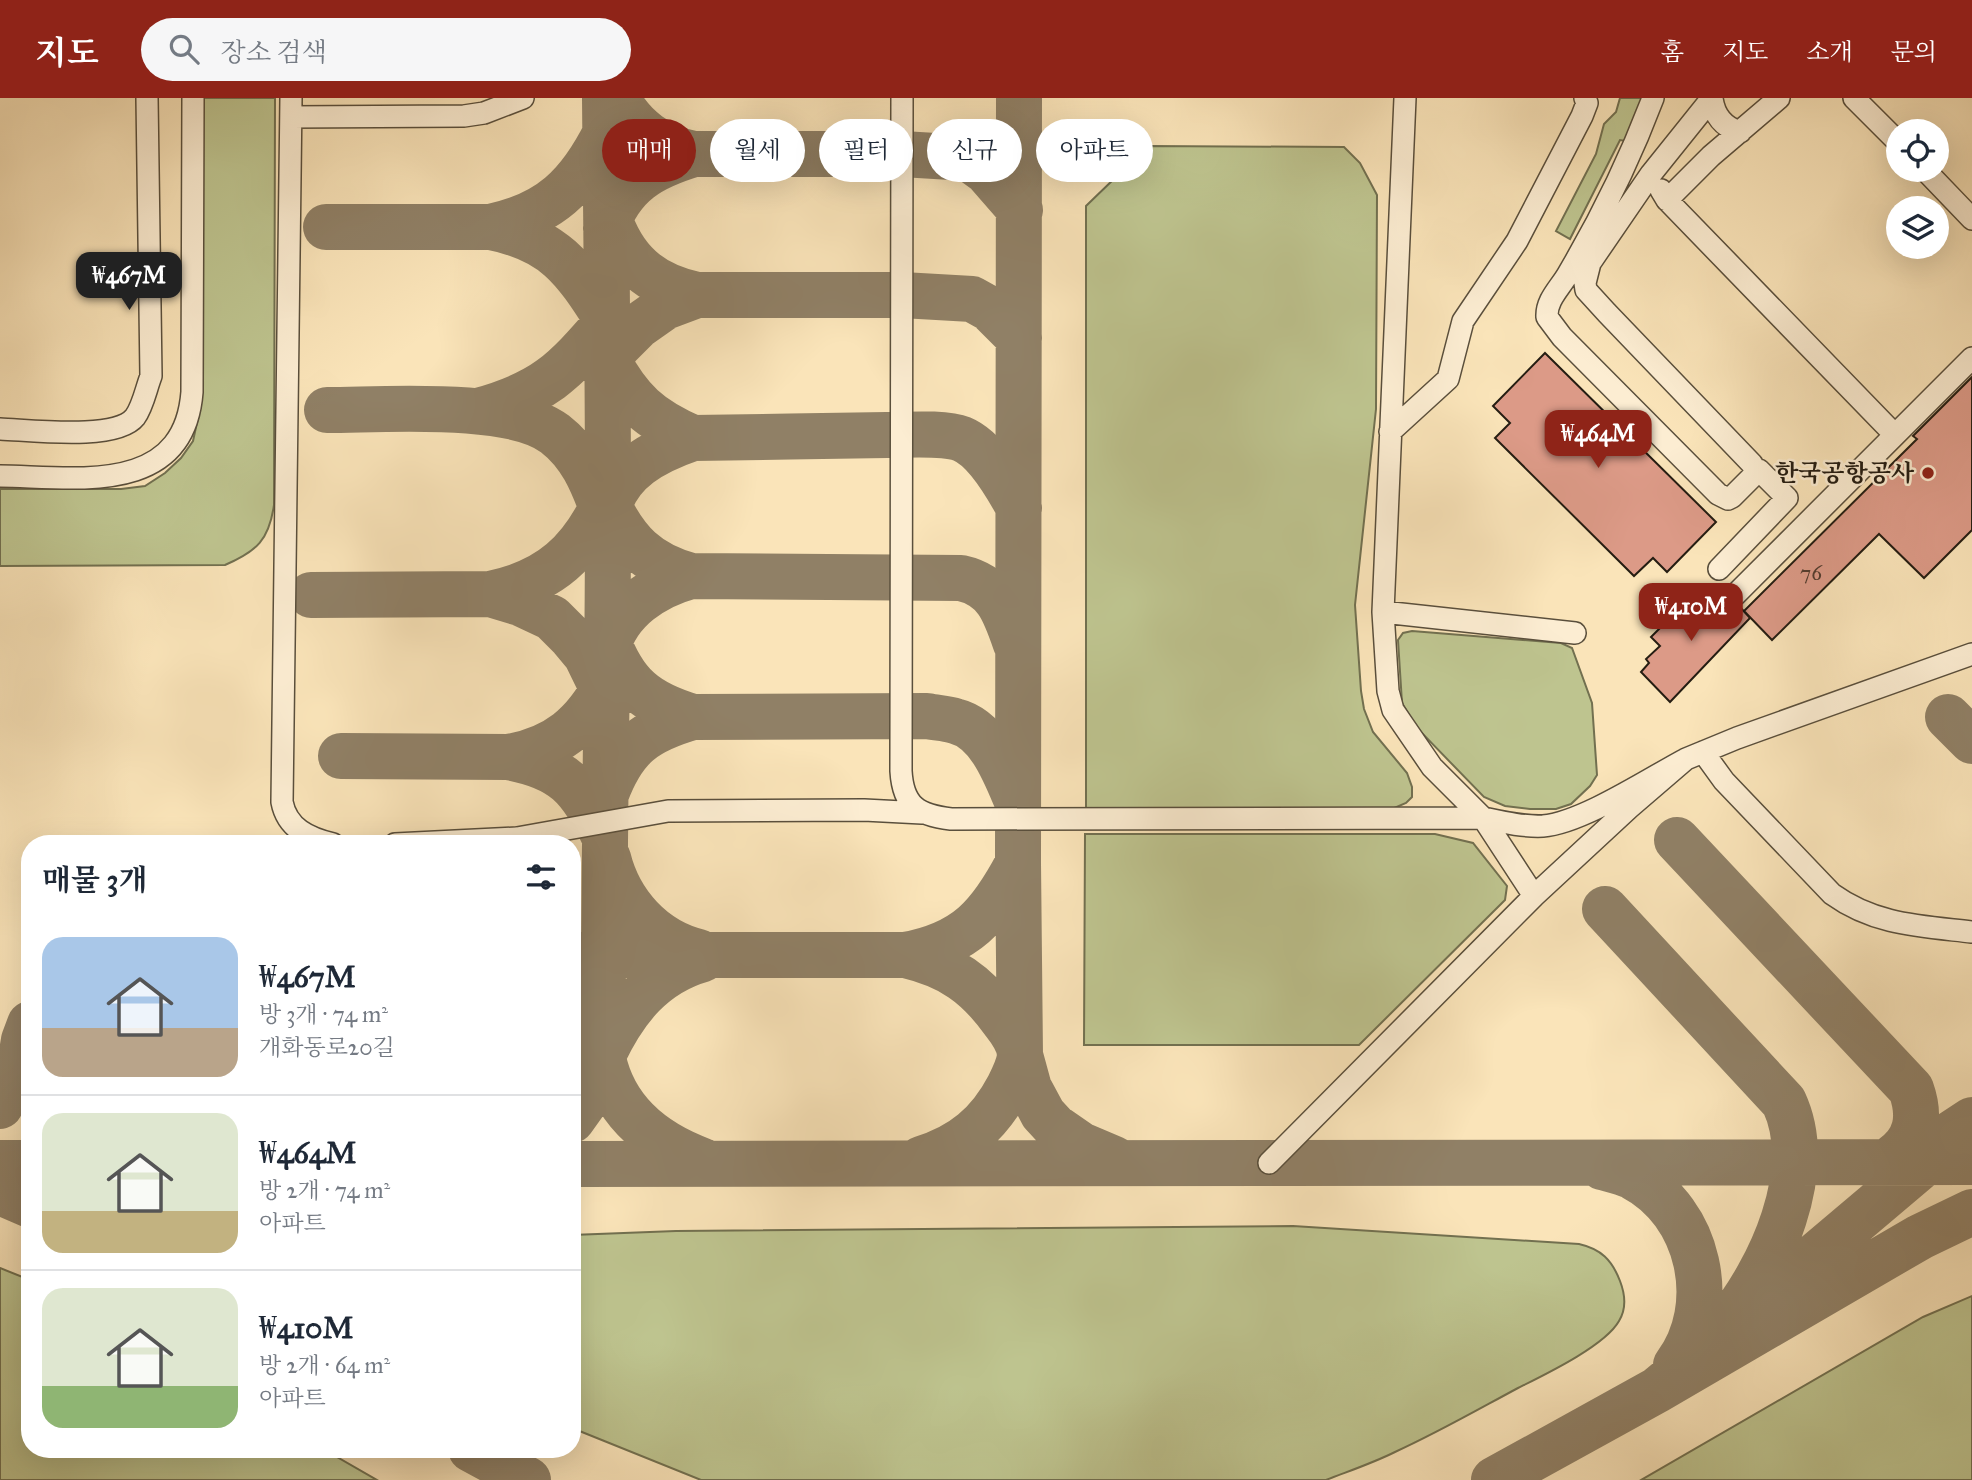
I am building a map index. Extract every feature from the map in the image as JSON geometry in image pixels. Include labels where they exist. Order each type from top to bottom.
[{"type":"street","points":[[0,429],[103,432],[123,427],[135,417],[142,403],[150,376],[147,98]]},
{"type":"street","points":[[0,476],[101,477],[123,474],[159,459],[183,433],[189,418],[192,392],[194,98]]},
{"type":"street","points":[[306,835],[287,819],[282,802],[291,108],[464,116],[484,113],[523,98]]},
{"type":"street","points":[[902,98],[901,771],[904,793],[922,813]]},
{"type":"street","points":[[1405,98],[1382,612],[1388,691],[1393,710],[1432,767],[1483,818],[1534,896]]},
{"type":"street","points":[[1390,432],[1448,379],[1464,321],[1517,241],[1582,116],[1587,103],[1585,98]]},
{"type":"street","points":[[1653,98],[1635,146],[1568,275],[1548,305],[1546,317],[1562,337],[1723,498],[1732,497],[1756,467]]},
{"type":"street","points":[[1712,98],[1717,117],[1725,125],[1740,132]]},
{"type":"street","points":[[1712,98],[1651,174],[1594,256],[1587,271],[1586,290],[1756,467],[1811,519]]},
{"type":"street","points":[[1667,200],[1711,156],[1779,98]]},
{"type":"street","points":[[1854,98],[1886,130]]},
{"type":"street","points":[[1635,146],[1667,200],[1895,435]]},
{"type":"street","points":[[1937,182],[1972,219]]},
{"type":"street","points":[[1735,595],[1972,358]]},
{"type":"street","points":[[1719,569],[1787,498]]},
{"type":"street","points":[[1382,612],[1575,633]]},
{"type":"street","points":[[534,835],[668,811],[864,810],[922,813],[951,819],[1483,818],[1541,826],[1561,823],[1595,808],[1694,755],[1972,654]]},
{"type":"street","points":[[1269,1163],[1534,896],[1694,755]]},
{"type":"street","points":[[1694,755],[1724,781],[1832,894],[1849,906],[1871,917],[1972,932]]},
{"type":"green space","points":[[201,98],[275,98],[274,505],[269,527],[260,543],[245,555],[225,565],[0,566],[0,489],[121,489],[145,486],[181,458],[193,441],[200,409]]},
{"type":"green space","points":[[1620,98],[1644,98],[1626,141],[1620,140],[1570,239],[1556,231],[1596,154],[1604,124],[1616,112]]},
{"type":"green space","points":[[1153,146],[1344,147],[1360,163],[1377,195],[1376,409],[1355,605],[1361,691],[1364,709],[1373,732],[1407,773],[1412,797],[1406,803],[1392,809],[1086,809],[1086,206],[1111,182],[1153,182]]},
{"type":"green space","points":[[1412,631],[1561,643],[1572,648],[1592,703],[1597,775],[1590,786],[1571,804],[1556,809],[1505,806],[1484,797],[1417,728],[1402,703],[1398,640],[1403,633]]},
{"type":"green space","points":[[1085,834],[1435,834],[1473,843],[1507,886],[1505,900],[1359,1045],[1084,1045]]},
{"type":"green space","points":[[1293,1226],[1579,1244],[1605,1256],[1620,1281],[1624,1301],[1619,1321],[1612,1331],[1588,1350],[1411,1445],[1326,1480],[701,1480],[581,1432],[581,1235],[676,1231]]},
{"type":"green space","points":[[0,1268],[21,1276],[21,1458],[339,1458],[377,1480],[0,1480]]},
{"type":"green space","points":[[1972,1296],[1972,1480],[1641,1480],[1923,1317]]},
{"type":"building","points":[[1545,353],[1716,522],[1667,572],[1653,558],[1634,576],[1495,438],[1510,423],[1493,406]]},
{"type":"building","name":"한국공항공사","points":[[1972,377],[1972,530],[1924,578],[1879,534],[1772,640],[1744,611],[1917,439],[1913,436]]},
{"type":"building","points":[[1723,589],[1722,598],[1725,604],[1732,608],[1740,607],[1750,618],[1670,702],[1641,672],[1649,663],[1646,659],[1660,646],[1651,637],[1690,598],[1698,607],[1713,593],[1716,596]]},
{"type":"taxiway","points":[[605,98],[608,575],[601,1045],[608,1077],[627,1110],[653,1135],[703,1161]]},
{"type":"taxiway","points":[[617,98],[631,119]]},
{"type":"taxiway","points":[[1019,98],[1020,1055],[1029,1088],[1043,1114],[1055,1127],[1081,1145],[1114,1159]]},
{"type":"taxiway","points":[[490,227],[511,222],[546,206],[573,183],[602,140]]},
{"type":"taxiway","points":[[606,228],[620,199],[640,179],[651,171],[694,154],[902,154],[968,158],[986,171],[1020,210]]},
{"type":"taxiway","points":[[608,215],[622,246],[640,268],[665,285],[697,295]]},
{"type":"taxiway","points":[[326,227],[490,227],[512,232],[531,239],[560,258],[584,285],[607,320]]},
{"type":"taxiway","points":[[607,370],[616,348],[638,326],[665,307],[697,295],[902,295],[972,299],[990,309],[1019,338]]},
{"type":"taxiway","points":[[478,411],[520,397],[551,379],[578,355],[607,322]]},
{"type":"taxiway","points":[[607,359],[624,386],[642,407],[664,424],[693,438]]},
{"type":"taxiway","points":[[327,410],[479,411],[535,423],[555,434],[579,459],[603,511]]},
{"type":"taxiway","points":[[607,513],[619,485],[640,464],[665,449],[693,438],[914,434],[954,437],[971,444],[995,469],[1019,508]]},
{"type":"taxiway","points":[[490,594],[530,582],[562,562],[587,534],[607,497]]},
{"type":"taxiway","points":[[607,502],[622,529],[640,550],[662,565],[691,576]]},
{"type":"taxiway","points":[[607,650],[619,623],[639,602],[664,586],[691,576],[961,578],[983,587],[998,602],[1016,644]]},
{"type":"taxiway","points":[[311,595],[490,594],[520,603],[552,618],[571,637],[586,655],[605,694]]},
{"type":"taxiway","points":[[607,638],[621,668],[639,690],[662,705],[693,717]]},
{"type":"taxiway","points":[[508,757],[541,748],[567,733],[589,711],[607,682]]},
{"type":"taxiway","points":[[606,794],[620,764],[638,743],[662,728],[693,717],[927,716],[955,721],[977,732],[993,752],[1016,799]]},
{"type":"taxiway","points":[[1948,717],[1972,741]]},
{"type":"taxiway","points":[[341,756],[508,757],[527,761],[556,773],[568,782],[587,804],[604,836]]},
{"type":"taxiway","points":[[1677,840],[1911,1089],[1916,1109],[1915,1128],[1907,1144],[1892,1158]]},
{"type":"taxiway","points":[[608,858],[620,890],[640,918],[667,939],[699,952]]},
{"type":"taxiway","points":[[581,955],[905,955],[944,943],[974,925],[997,898],[1018,863]]},
{"type":"taxiway","points":[[1605,909],[1784,1102],[1793,1129],[1795,1158],[1792,1188],[1773,1248],[1759,1276],[1743,1302],[1718,1333],[1657,1390]]},
{"type":"taxiway","points":[[905,955],[949,971],[973,987],[1009,1029],[1020,1051],[1017,1068],[1009,1086],[983,1123],[962,1141],[921,1159]]},
{"type":"taxiway","points":[[603,1055],[621,1023],[642,995],[669,973],[703,959]]},
{"type":"taxiway","points":[[581,1107],[592,1092],[603,1058]]},
{"type":"taxiway","points":[[0,1106],[19,1071],[21,1059]]},
{"type":"taxiway","points":[[1904,1155],[1934,1145],[1972,1120]]},
{"type":"taxiway","points":[[1751,1310],[1926,1162]]},
{"type":"taxiway","points":[[581,1164],[1972,1162]]},
{"type":"taxiway","points":[[0,1163],[21,1163]]},
{"type":"taxiway","points":[[1602,1167],[1630,1175],[1656,1193],[1674,1213],[1688,1236],[1696,1262],[1699,1289],[1697,1316],[1690,1341],[1676,1365]]},
{"type":"taxiway","points":[[0,1192],[21,1201]]},
{"type":"taxiway","points":[[1494,1480],[1657,1390],[1920,1237],[1972,1212]]},
{"type":"taxiway","points":[[488,1458],[528,1480]]},
{"type":"place","name":"한국공항공사","points":[[1928,473]]}]
